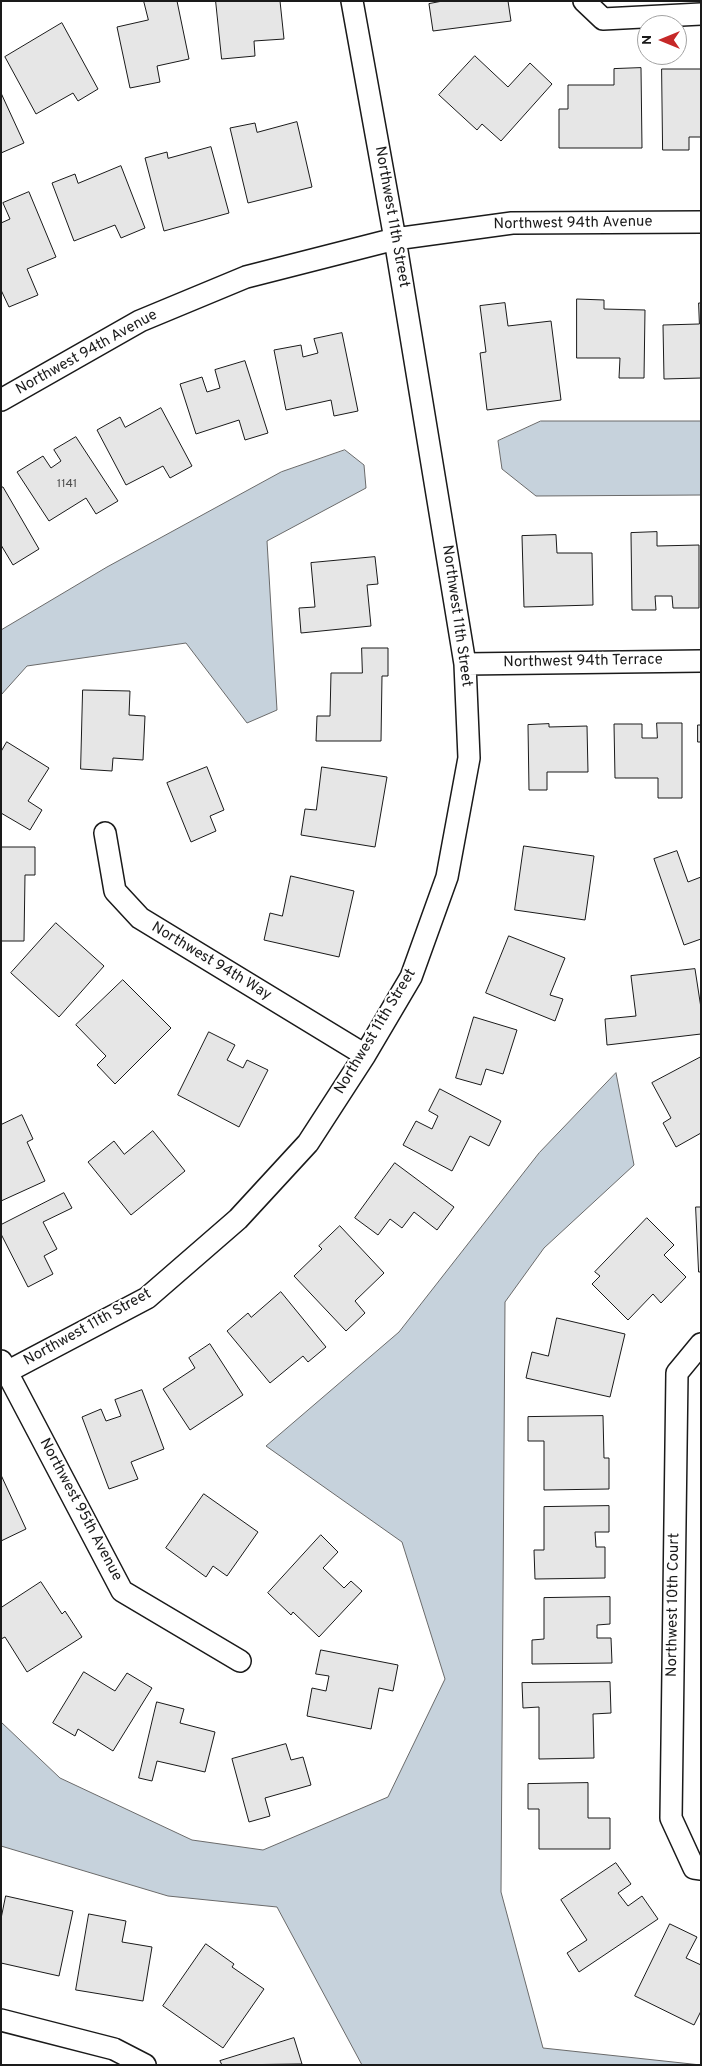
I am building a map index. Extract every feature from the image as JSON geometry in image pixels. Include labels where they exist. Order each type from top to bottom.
[{"type":"street","name":"Northwest 11th Street","points":[[3,1370],[147,1298],[238,1218],[308,1142],[365,1055],[411,977],[447,877],[469,758],[465,664],[395,239],[352,1]]},
{"type":"street","points":[[584,1],[604,19],[701,14]]},
{"type":"street","name":"Northwest 94th Avenue","points":[[1,400],[140,321],[220,288],[246,278],[395,239],[512,223],[701,222]]},
{"type":"street","name":"Northwest 94th Terrace","points":[[465,664],[701,661]]},
{"type":"street","name":"Northwest 94th Way","points":[[105,833],[115,890],[140,918],[365,1055]]},
{"type":"street","name":"Northwest 10th Court","points":[[698,1868],[672,1818],[677,1373],[700,1344]]},
{"type":"street","name":"Northwest 95th Avenue","points":[[3,1370],[122,1591],[240,1661]]},
{"type":"street","points":[[1,2020],[114,2049],[145,2065]]},
{"type":"shaded area","points":[[541,421],[701,421],[701,495],[536,496],[502,469],[498,441]]},
{"type":"shaded area","points":[[345,450],[364,465],[366,488],[267,541],[277,710],[247,723],[186,643],[27,666],[1,695],[1,630],[107,567],[281,472]]},
{"type":"shaded area","points":[[616,1073],[634,1165],[544,1248],[505,1302],[501,1892],[543,2048],[701,2065],[362,2065],[277,1907],[168,1896],[1,1846],[1,1722],[60,1778],[192,1840],[263,1850],[388,1797],[445,1679],[402,1542],[266,1446],[399,1332],[539,1153]]},
{"type":"building","points":[[144,1],[177,1],[189,59],[157,66],[160,82],[130,88],[117,27],[148,20]]},
{"type":"building","points":[[216,1],[280,1],[284,39],[254,41],[255,56],[222,59]]},
{"type":"building","points":[[443,1],[508,1],[511,21],[433,31],[429,4]]},
{"type":"building","points":[[62,23],[98,89],[78,101],[73,93],[36,114],[5,57]]},
{"type":"building","points":[[475,56],[508,87],[530,63],[552,84],[501,141],[482,124],[477,130],[439,95]]},
{"type":"building","points":[[641,68],[642,148],[559,148],[559,109],[568,109],[568,85],[614,85],[614,69]]},
{"type":"building","points":[[662,69],[701,69],[701,137],[689,137],[689,150],[663,150]]},
{"type":"building","points":[[1,93],[24,143],[1,153]]},
{"type":"building","points":[[297,122],[312,187],[248,203],[230,128],[255,123],[257,132]]},
{"type":"building","points":[[211,147],[229,213],[164,231],[145,158],[167,152],[168,158]]},
{"type":"building","points":[[121,166],[145,228],[121,238],[115,225],[74,241],[52,183],[75,174],[78,183]]},
{"type":"building","points":[[29,192],[56,257],[27,269],[38,295],[9,307],[1,290],[1,223],[10,219],[3,203]]},
{"type":"building","points":[[577,299],[604,300],[604,309],[645,310],[644,378],[619,378],[620,358],[577,358]]},
{"type":"building","points":[[505,303],[508,326],[551,321],[561,400],[487,410],[480,353],[486,352],[480,306]]},
{"type":"building","points":[[699,303],[701,303],[701,378],[664,379],[663,325],[699,324]]},
{"type":"building","points":[[342,333],[358,411],[334,416],[331,400],[286,410],[274,350],[301,345],[303,357],[318,353],[314,339]]},
{"type":"building","points":[[245,361],[268,433],[245,440],[239,420],[196,434],[180,384],[202,377],[207,392],[220,388],[215,370]]},
{"type":"building","points":[[161,408],[192,466],[170,478],[163,466],[126,485],[97,430],[120,417],[125,427]]},
{"type":"building","points":[[76,437],[118,501],[96,514],[86,498],[49,521],[17,472],[43,456],[51,468],[61,461],[54,450]]},
{"type":"building","points":[[1,487],[3,487],[39,549],[13,565],[1,545]]},
{"type":"building","points":[[657,532],[657,546],[699,545],[699,608],[673,608],[672,596],[655,596],[656,610],[632,610],[631,533]]},
{"type":"building","points":[[556,535],[557,553],[592,553],[593,605],[524,607],[522,536]]},
{"type":"building","points":[[375,557],[378,584],[367,585],[371,626],[301,633],[299,608],[315,607],[311,563]]},
{"type":"building","points":[[362,648],[388,648],[388,676],[382,676],[381,741],[316,741],[317,716],[330,716],[331,673],[362,673]]},
{"type":"building","points":[[83,690],[130,691],[129,715],[145,716],[143,760],[113,758],[112,771],[81,769]]},
{"type":"building","points":[[657,723],[682,723],[682,798],[658,798],[658,778],[615,778],[614,724],[642,724],[642,738],[657,738]]},
{"type":"building","points":[[549,724],[549,727],[587,726],[588,772],[547,772],[547,790],[529,790],[528,725]]},
{"type":"building","points":[[698,725],[701,725],[701,742],[698,742]]},
{"type":"building","points":[[7,742],[49,768],[28,801],[42,810],[30,830],[1,813],[1,752]]},
{"type":"building","points":[[207,767],[224,810],[210,816],[216,831],[191,842],[167,783]]},
{"type":"building","points":[[322,767],[387,777],[375,847],[301,835],[305,809],[316,810]]},
{"type":"building","points":[[524,846],[594,856],[585,920],[515,910]]},
{"type":"building","points":[[1,847],[35,847],[35,875],[25,875],[24,941],[1,941]]},
{"type":"building","points":[[677,851],[688,882],[701,877],[701,939],[684,945],[654,859]]},
{"type":"building","points":[[291,876],[354,891],[339,957],[264,940],[270,913],[282,916]]},
{"type":"building","points":[[56,923],[104,966],[59,1017],[11,973]]},
{"type":"building","points":[[509,936],[565,958],[550,995],[563,999],[555,1021],[486,993]]},
{"type":"building","points":[[695,969],[701,1008],[701,1034],[607,1045],[605,1019],[636,1016],[631,976]]},
{"type":"building","points":[[123,980],[171,1028],[115,1084],[97,1065],[106,1056],[76,1025]]},
{"type":"building","points":[[474,1017],[517,1030],[503,1074],[486,1069],[481,1085],[456,1078]]},
{"type":"building","points":[[209,1032],[235,1045],[227,1060],[243,1068],[247,1060],[268,1070],[239,1127],[178,1095]]},
{"type":"building","points":[[701,1057],[701,1133],[676,1147],[663,1123],[671,1118],[652,1083]]},
{"type":"building","points":[[440,1089],[501,1121],[489,1146],[470,1136],[452,1171],[403,1145],[416,1121],[432,1129],[438,1116],[429,1111]]},
{"type":"building","points":[[22,1115],[33,1139],[27,1142],[45,1181],[1,1201],[1,1125]]},
{"type":"building","points":[[153,1131],[185,1171],[131,1215],[88,1162],[114,1141],[124,1154]]},
{"type":"building","points":[[395,1163],[454,1207],[437,1230],[414,1212],[402,1228],[390,1219],[378,1235],[355,1218]]},
{"type":"building","points":[[64,1193],[72,1208],[43,1222],[57,1249],[44,1256],[53,1274],[28,1287],[1,1234],[1,1225]]},
{"type":"building","points":[[696,1207],[701,1207],[701,1272],[699,1272]]},
{"type":"building","points":[[647,1218],[674,1245],[664,1255],[686,1277],[661,1303],[653,1294],[628,1320],[592,1284],[600,1276],[595,1272]]},
{"type":"building","points":[[340,1226],[384,1273],[355,1301],[365,1313],[346,1331],[294,1276],[322,1249],[319,1246]]},
{"type":"building","points":[[281,1292],[326,1347],[308,1362],[303,1356],[270,1383],[227,1331],[248,1313],[251,1317]]},
{"type":"building","points":[[557,1318],[625,1334],[610,1397],[526,1378],[532,1352],[548,1356]]},
{"type":"building","points":[[210,1344],[243,1395],[190,1430],[163,1389],[195,1368],[189,1358]]},
{"type":"building","points":[[142,1390],[164,1449],[131,1462],[138,1479],[109,1489],[82,1417],[101,1409],[106,1421],[121,1416],[115,1400]]},
{"type":"building","points":[[603,1416],[604,1458],[609,1458],[609,1489],[544,1490],[544,1441],[528,1441],[528,1417]]},
{"type":"building","points":[[1,1475],[26,1529],[1,1541]]},
{"type":"building","points":[[204,1494],[258,1532],[227,1576],[213,1566],[206,1577],[166,1548]]},
{"type":"building","points":[[609,1506],[609,1532],[595,1532],[596,1547],[605,1547],[605,1578],[535,1579],[534,1550],[544,1550],[544,1507]]},
{"type":"building","points":[[321,1535],[338,1552],[323,1568],[344,1588],[351,1581],[362,1591],[319,1637],[293,1612],[291,1615],[268,1593]]},
{"type":"building","points":[[41,1582],[62,1614],[65,1611],[82,1637],[27,1672],[5,1637],[1,1639],[1,1608]]},
{"type":"building","points":[[610,1597],[610,1624],[597,1625],[597,1638],[611,1638],[612,1663],[532,1664],[532,1640],[544,1639],[544,1598]]},
{"type":"building","points":[[321,1650],[398,1665],[393,1691],[379,1688],[371,1729],[307,1716],[312,1688],[326,1691],[329,1676],[316,1674]]},
{"type":"building","points":[[84,1672],[115,1691],[127,1673],[152,1688],[113,1751],[78,1729],[75,1736],[53,1723]]},
{"type":"building","points":[[610,1682],[611,1713],[593,1714],[594,1758],[539,1759],[539,1707],[523,1708],[522,1683]]},
{"type":"building","points":[[157,1702],[184,1709],[180,1723],[215,1732],[205,1772],[157,1761],[152,1781],[139,1778]]},
{"type":"building","points":[[286,1744],[291,1760],[303,1757],[311,1785],[265,1798],[270,1816],[249,1822],[232,1759]]},
{"type":"building","points":[[588,1783],[588,1818],[610,1818],[610,1849],[539,1849],[539,1809],[528,1809],[528,1784]]},
{"type":"building","points":[[616,1863],[631,1884],[618,1893],[628,1906],[642,1896],[658,1919],[579,1972],[567,1953],[587,1940],[561,1900]]},
{"type":"building","points":[[6,1896],[73,1911],[59,1976],[1,1963],[1,1919]]},
{"type":"building","points":[[89,1914],[126,1921],[122,1942],[152,1947],[143,2001],[76,1990]]},
{"type":"building","points":[[670,1924],[697,1937],[686,1958],[701,1965],[701,2011],[694,2025],[635,1996]]},
{"type":"building","points":[[206,1944],[234,1964],[232,1967],[264,1989],[223,2048],[163,2006]]},
{"type":"building","points":[[294,2038],[302,2064],[222,2065],[220,2061]]}]
